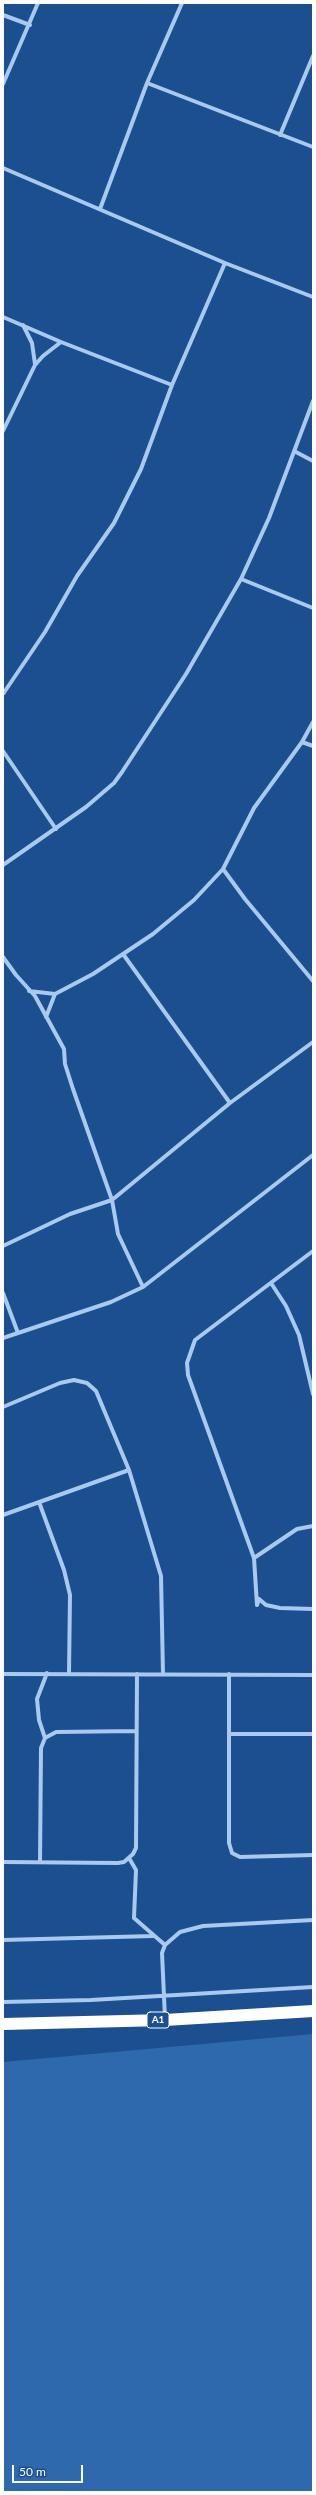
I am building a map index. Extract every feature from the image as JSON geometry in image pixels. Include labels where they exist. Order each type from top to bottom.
[{"type":"highway","name":"A1","points":[[3,2024],[165,2020],[313,2011]]},
{"type":"street","points":[[3,84],[30,25],[38,3]]},
{"type":"street","points":[[100,209],[147,83],[182,3]]},
{"type":"street","points":[[3,15],[30,25]]},
{"type":"street","points":[[280,135],[313,56]]},
{"type":"street","points":[[147,83],[313,147]]},
{"type":"street","points":[[3,168],[225,263],[313,297]]},
{"type":"street","points":[[3,694],[45,632],[77,576],[114,523],[141,469],[172,385],[225,263]]},
{"type":"street","points":[[3,316],[61,342],[172,385]]},
{"type":"street","points":[[23,325],[32,343],[35,365]]},
{"type":"street","points":[[3,431],[35,365],[43,356],[61,342]]},
{"type":"street","points":[[3,865],[56,829],[114,783],[186,674],[241,579],[269,518],[313,401]]},
{"type":"street","points":[[294,451],[313,461]]},
{"type":"street","points":[[241,579],[313,608]]},
{"type":"street","points":[[29,991],[55,994],[93,974],[172,919],[223,869],[254,808],[302,742],[313,722]]},
{"type":"street","points":[[302,742],[313,746]]},
{"type":"street","points":[[3,751],[56,829]]},
{"type":"street","points":[[223,869],[245,900],[313,981]]},
{"type":"street","points":[[123,954],[230,1103]]},
{"type":"street","points":[[3,957],[29,991],[35,996],[64,1050],[73,1089],[112,1200],[118,1234],[143,1287]]},
{"type":"street","points":[[46,1017],[55,994]]},
{"type":"street","points":[[3,1246],[70,1214],[112,1200],[230,1103],[313,1042]]},
{"type":"street","points":[[3,1338],[111,1302],[143,1287],[313,1155]]},
{"type":"street","points":[[313,1251],[196,1340],[187,1364],[188,1375],[254,1558],[257,1605],[259,1599],[266,1605],[280,1608],[313,1609]]},
{"type":"street","points":[[271,1283],[286,1306],[300,1335],[313,1394]]},
{"type":"street","points":[[3,1293],[18,1333]]},
{"type":"street","points":[[3,1407],[60,1383],[74,1380],[88,1383],[96,1391],[129,1470],[161,1576],[162,1674]]},
{"type":"street","points":[[3,1515],[129,1470]]},
{"type":"street","points":[[39,1502],[64,1570],[70,1595],[69,1673]]},
{"type":"street","points":[[254,1558],[297,1529],[313,1526]]},
{"type":"street","points":[[45,1738],[39,1720],[37,1699],[47,1673]]},
{"type":"street","points":[[3,1674],[69,1673],[313,1675]]},
{"type":"street","points":[[3,1862],[118,1863],[129,1858],[136,1848],[137,1674]]},
{"type":"street","points":[[229,1674],[229,1843],[232,1853],[240,1857],[313,1855]]},
{"type":"street","points":[[40,1862],[41,1748],[45,1738],[56,1732],[136,1731]]},
{"type":"street","points":[[230,1734],[313,1734]]},
{"type":"street","points":[[129,1858],[136,1870],[134,1918],[165,1945]]},
{"type":"street","points":[[165,2020],[166,1996],[162,1953],[165,1945],[180,1932],[203,1926],[313,1920]]},
{"type":"street","points":[[3,1940],[153,1936]]},
{"type":"street","points":[[3,2002],[166,1996],[313,1987]]},
{"type":"shaded area","points":[[313,2034],[313,2492],[3,2492],[3,2062]]}]
